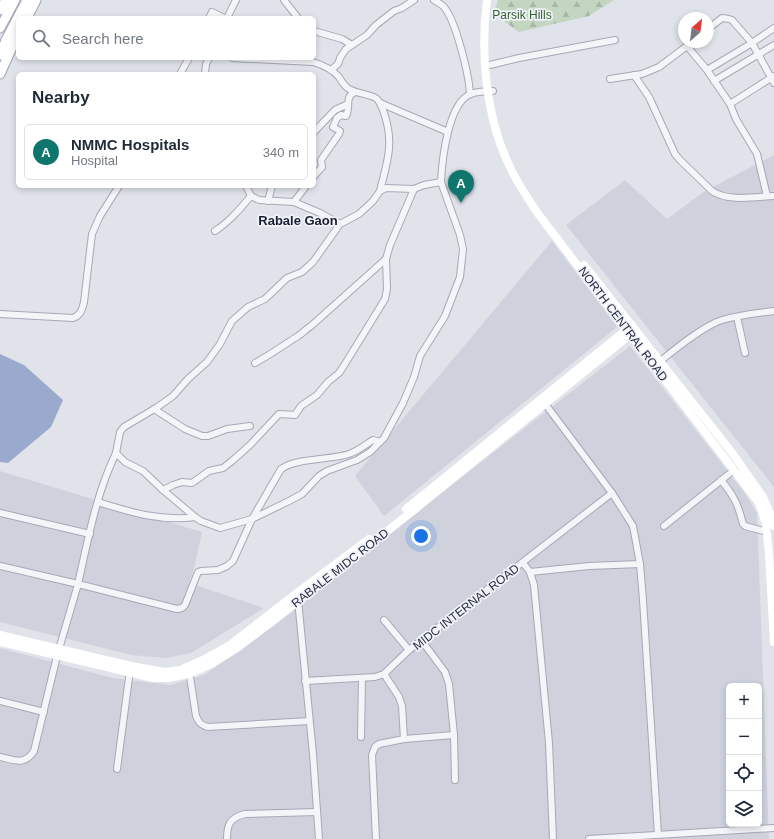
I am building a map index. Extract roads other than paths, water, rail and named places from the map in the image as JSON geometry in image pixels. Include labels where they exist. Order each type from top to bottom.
[{"type":"main road","points":[[0,10],[6,0]]},
{"type":"main road","points":[[0,28],[15,0]]},
{"type":"main road","points":[[19,16],[27,0]]},
{"type":"main road","points":[[27,16],[36,0]]},
{"type":"main road","name":"NORTH CENTRAL ROAD","points":[[487,0],[484,39],[490,91],[502,148],[524,193],[658,363],[733,454],[763,497],[774,526]]},
{"type":"main road","name":"NORTH CENTRAL ROAD","points":[[490,91],[489,48],[492,0]]},
{"type":"main road","points":[[0,55],[16,21]]},
{"type":"main road","points":[[0,74],[16,38]]},
{"type":"main road","name":"RABALE MIDC ROAD","points":[[0,642],[58,653],[130,670],[166,672],[189,670],[203,660],[232,648],[345,561],[543,402],[631,329]]},
{"type":"main road","name":"NORTH CENTRAL ROAD","points":[[658,363],[759,503],[767,532],[774,642]]},
{"type":"main road","name":"RABALE MIDC ROAD","points":[[0,635],[58,653]]},
{"type":"street","points":[[226,16],[236,0]]},
{"type":"street","points":[[284,0],[296,16]]},
{"type":"street","points":[[331,70],[338,64],[344,53],[352,45],[367,35],[376,25],[394,11],[402,8],[414,0]]},
{"type":"street","points":[[434,0],[444,7],[454,26],[469,80],[470,94]]},
{"type":"street","points":[[210,16],[212,12],[221,16]]},
{"type":"street","points":[[714,24],[722,18],[729,19],[746,35],[752,43],[773,79],[730,104]]},
{"type":"street","points":[[707,70],[774,28]]},
{"type":"street","points":[[316,32],[342,39],[352,45]]},
{"type":"street","points":[[490,65],[615,40]]},
{"type":"street","points":[[714,81],[774,45]]},
{"type":"street","points":[[610,79],[642,74],[660,67],[685,48]]},
{"type":"street","points":[[634,75],[649,97],[680,160],[712,190],[727,198],[771,196],[757,154],[736,119],[730,104],[693,48]]},
{"type":"street","points":[[181,72],[187,60]]},
{"type":"street","points":[[206,72],[206,64],[208,60]]},
{"type":"street","points":[[273,60],[313,62],[321,64],[331,70],[343,84],[355,92],[372,96],[380,103],[448,132]]},
{"type":"street","points":[[116,453],[125,462],[143,471],[195,517],[201,521],[220,528],[252,519],[302,494],[319,476],[327,471],[364,457],[380,442],[384,438],[403,403],[414,377],[420,356],[445,316],[460,278],[463,249],[460,235],[441,182],[444,150],[452,116],[457,107],[470,94],[490,91]]},
{"type":"street","points":[[316,174],[322,167],[321,160],[339,134],[340,131],[333,127],[337,118],[341,115],[346,116],[348,113],[348,98],[355,92]]},
{"type":"street","points":[[0,757],[22,762],[34,751],[103,482],[116,453],[120,432],[124,427],[173,396],[188,379],[207,362],[220,344],[232,321],[248,307],[265,299],[287,278],[302,272],[313,262],[340,224],[359,214],[373,201],[380,191],[390,148],[390,134],[380,103]]},
{"type":"street","points":[[316,130],[335,110],[348,104]]},
{"type":"street","points":[[380,191],[391,188],[414,189],[424,185],[441,182]]},
{"type":"street","points":[[0,314],[73,318],[78,316],[82,311],[84,302],[92,234],[100,216],[118,188]]},
{"type":"street","points":[[247,188],[252,196],[260,200],[294,202],[340,224]]},
{"type":"street","points":[[268,201],[271,188]]},
{"type":"street","points":[[294,202],[304,188]]},
{"type":"street","points":[[163,490],[182,482],[192,483],[209,471],[223,468],[250,445],[279,414],[294,415],[301,406],[317,395],[328,382],[339,373],[385,299],[387,289],[386,259],[390,245],[414,189]]},
{"type":"street","points":[[215,231],[238,212],[252,196]]},
{"type":"street","points":[[255,363],[273,353],[311,326],[386,259]]},
{"type":"street","points":[[658,363],[705,329],[721,321],[774,311]]},
{"type":"street","points":[[737,317],[745,353]]},
{"type":"street","points":[[543,402],[612,493],[633,526],[640,564],[658,835]]},
{"type":"street","points":[[154,409],[178,426],[194,434],[202,436],[208,436],[227,429],[250,426]]},
{"type":"street","points":[[0,566],[177,609],[182,608],[187,600],[198,572],[218,570],[233,561],[252,519],[277,474],[284,467],[301,462],[350,454],[374,440],[380,442]]},
{"type":"street","points":[[664,526],[734,470]]},
{"type":"street","points":[[720,480],[732,494],[738,506],[743,524],[745,526],[767,532]]},
{"type":"street","name":"MIDC INTERNAL ROAD","points":[[384,674],[409,650],[612,493]]},
{"type":"street","points":[[98,502],[131,513],[162,518],[179,519],[195,517]]},
{"type":"street","points":[[0,513],[90,534]]},
{"type":"street","points":[[523,563],[530,572],[534,585],[549,743],[554,839]]},
{"type":"street","points":[[530,572],[589,566],[640,564]]},
{"type":"street","points":[[298,596],[319,839]]},
{"type":"street","points":[[384,620],[409,650]]},
{"type":"street","points":[[422,641],[445,672],[449,684],[454,735],[455,780]]},
{"type":"street","points":[[117,769],[130,670]]},
{"type":"street","points":[[189,670],[196,716],[199,722],[203,725],[208,727],[310,721]]},
{"type":"street","points":[[305,681],[375,677],[384,674],[401,702],[404,739]]},
{"type":"street","points":[[361,737],[362,678]]},
{"type":"street","points":[[0,701],[44,712]]},
{"type":"street","points":[[376,839],[372,755],[376,747],[379,744],[404,739],[454,735]]},
{"type":"street","points":[[227,839],[227,828],[232,820],[245,814],[317,812]]},
{"type":"street","points":[[588,839],[774,828]]},
{"type":"water","points":[[0,354],[24,365],[63,400],[51,427],[8,463],[0,462]]},
{"type":"place","name":"NMMC Hospitals","points":[[461,203]]},
{"type":"district","name":"Rabale Gaon","points":[[298,220]]},
{"type":"park label","name":"Parsik Hills","points":[[522,15]]}]
